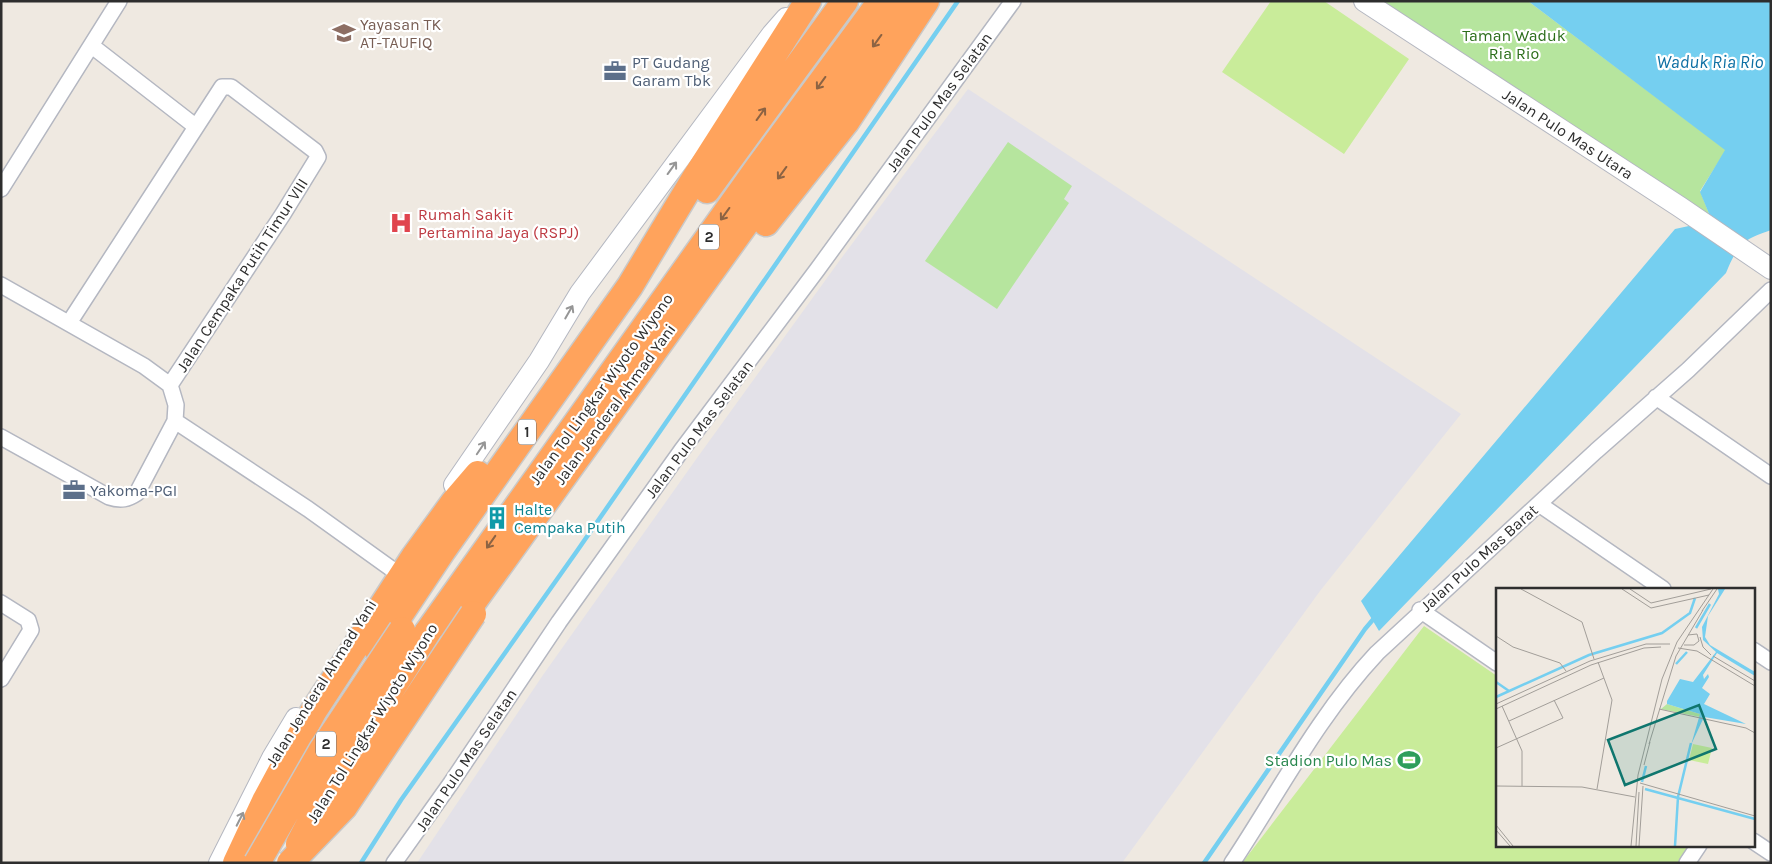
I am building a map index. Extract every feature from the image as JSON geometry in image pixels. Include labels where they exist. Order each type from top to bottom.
[{"type":"highway","name":"Jalan Tol Lingkar Wiyoto Wiyono","points":[[256,863],[322,750],[509,467],[620,310],[845,1]]},
{"type":"highway","name":"Jalan Tol Lingkar Wiyoto Wiyono","points":[[290,863],[325,794],[427,633],[755,172],[881,1]]},
{"type":"highway","name":"Jalan Jenderal Ahmad Yani","points":[[302,863],[334,804],[493,573],[906,1]]},
{"type":"highway","points":[[290,863],[344,807],[473,614],[712,288],[846,122],[926,1]]},
{"type":"highway","points":[[236,863],[265,801],[318,705],[414,557],[454,502],[507,438],[637,258],[803,3]]},
{"type":"highway","name":"Jalan Jenderal Ahmad Yani","points":[[246,863],[290,782],[442,550],[630,286],[803,3]]},
{"type":"highway","points":[[342,701],[384,729]]},
{"type":"highway","points":[[290,782],[334,804]]},
{"type":"main road","name":"Jalan Pulo Mas Utara","points":[[1364,1],[1680,207],[1769,268]]},
{"type":"main road","name":"Jalan Jenderal Ahmad Yani","points":[[219,863],[272,758],[320,679],[393,570],[479,452],[539,362],[580,293],[772,34],[803,3]]},
{"type":"street","points":[[1,189],[119,1]]},
{"type":"street","name":"Jalan Pulo Mas Selatan","points":[[394,863],[559,622],[681,451],[817,270],[1012,1]]},
{"type":"street","points":[[69,324],[196,126],[92,46]]},
{"type":"street","name":"Jalan Cempaka Putih Timur VIII","points":[[175,421],[176,405],[170,386],[279,222],[318,157],[315,151],[231,87],[222,87],[196,126]]},
{"type":"street","points":[[1,285],[144,366],[170,386]]},
{"type":"street","name":"Jalan Pulo Mas Barat","points":[[1232,863],[1311,737],[1349,684],[1377,653],[1420,610],[1688,370],[1771,290]]},
{"type":"street","points":[[1656,398],[1771,476]]},
{"type":"street","points":[[1,437],[110,497],[123,499],[137,493],[175,421],[308,509],[393,570]]},
{"type":"street","points":[[1539,504],[1662,588]]},
{"type":"street","points":[[1,603],[28,620],[31,630],[1,679]]},
{"type":"street","points":[[1420,610],[1496,663]]},
{"type":"street","points":[[1754,651],[1771,662]]},
{"type":"street","points":[[1754,842],[1771,853]]},
{"type":"street","points":[[1687,863],[1698,846]]},
{"type":"shaded area","points":[[968,89],[1461,414],[1320,591],[1122,863],[417,863],[543,675],[697,458],[840,260]]},
{"type":"green space","points":[[1271,1],[1324,1],[1409,59],[1344,154],[1222,72]]},
{"type":"green space","name":"Taman Waduk Ria Rio","points":[[1365,1],[1528,1],[1726,150],[1700,191],[1712,221]]},
{"type":"green space","points":[[1008,142],[1072,186],[1064,199],[1069,203],[997,309],[925,261]]},
{"type":"green space","name":"Stadion Pulo Mas","points":[[1424,626],[1496,675],[1496,846],[1689,846],[1678,863],[1242,863]]},
{"type":"water","name":"Waduk Ria Rio","points":[[1528,1],[1771,1],[1771,230],[1753,237],[1742,244],[1734,255],[1726,273],[1379,631],[1361,601],[1675,229],[1712,221],[1700,192],[1725,150]]},
{"type":"waterway","points":[[361,863],[401,800],[577,551],[958,1]]},
{"type":"waterway","points":[[1204,863],[1365,629],[1376,616]]},
{"type":"place","name":"Yayasan TK AT-TAUFIQ","points":[[344,33]]},
{"type":"place","name":"PT Gudang Garam Tbk","points":[[615,71]]},
{"type":"place","name":"Rumah Sakit Pertamina Jaya (RSPJ)","points":[[401,223]]},
{"type":"place","name":"Yakoma-PGI","points":[[74,490]]},
{"type":"place","name":"Halte Cempaka Putih","points":[[497,518]]},
{"type":"place","name":"Stadion Pulo Mas","points":[[1409,760]]}]
